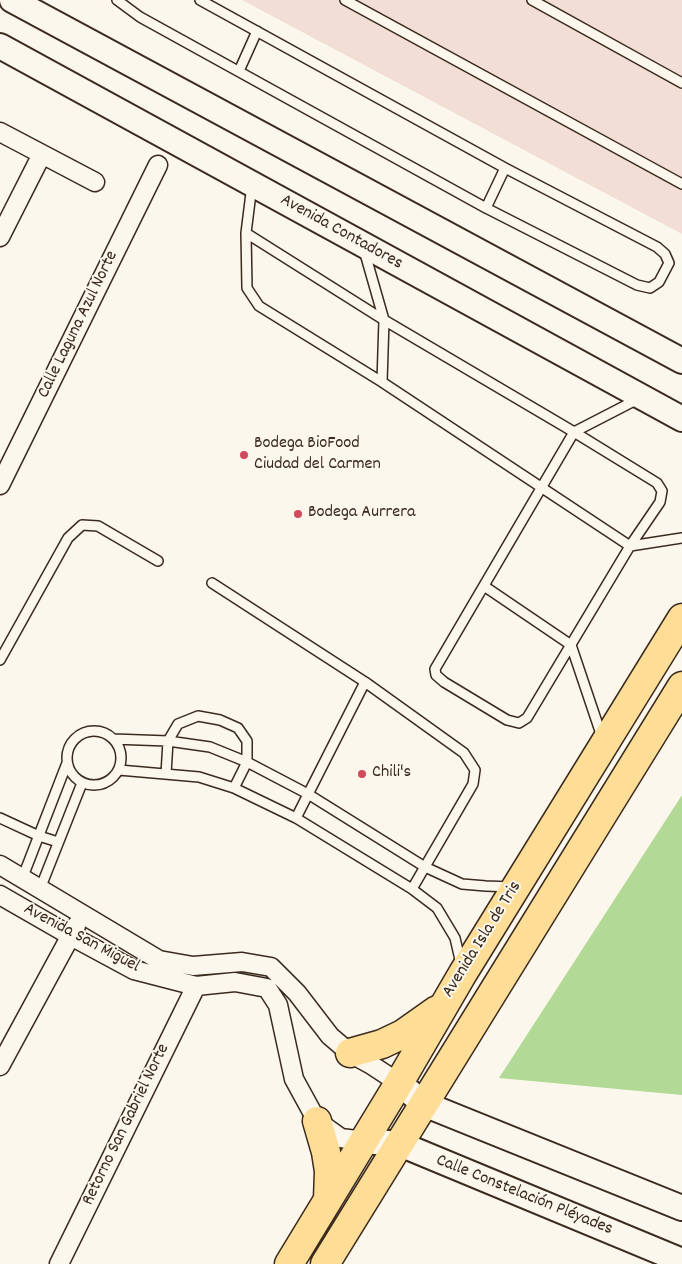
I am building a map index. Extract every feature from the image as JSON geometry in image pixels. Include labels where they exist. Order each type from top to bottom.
[{"type":"main road","points":[[12,0],[682,361]]},
{"type":"main road","name":"Avenida Contadores","points":[[0,46],[682,419]]},
{"type":"main road","name":"Avenida Isla de Tris","points":[[289,1264],[399,1083],[444,1004],[682,618]]},
{"type":"main road","name":"Avenida Isla de Tris","points":[[326,1264],[682,686]]},
{"type":"main road","points":[[350,1053],[382,1044],[403,1034],[444,1004]]},
{"type":"main road","points":[[399,1083],[424,1104],[682,1208]]},
{"type":"main road","points":[[317,1120],[329,1170],[328,1199]]},
{"type":"main road","name":"Calle Constelación Pléyades","points":[[364,1141],[400,1144],[682,1261]]},
{"type":"street","points":[[0,132],[95,182]]},
{"type":"street","points":[[0,236],[42,154]]},
{"type":"street","name":"Calle Laguna Azul Norte","points":[[0,485],[158,165]]},
{"type":"street","name":"Avenida San Miguel","points":[[0,866],[158,960],[193,966],[242,962],[271,967],[297,992],[330,1036],[350,1053],[399,1083]]},
{"type":"street","name":"Avenida San Miguel","points":[[0,895],[134,970],[196,986],[235,982],[267,988],[278,1006],[294,1079],[317,1120],[341,1138],[364,1141]]},
{"type":"street","points":[[0,1066],[82,914]]},
{"type":"street","name":"Retorno San Gabriel Norte","points":[[58,1264],[196,986]]},
{"type":"lane","points":[[117,0],[140,17],[486,208],[637,285],[650,288],[659,282],[669,263],[666,254],[657,247],[505,168],[200,0]]},
{"type":"lane","points":[[345,0],[682,184]]},
{"type":"lane","points":[[532,0],[682,83]]},
{"type":"lane","points":[[239,71],[257,31]]},
{"type":"lane","points":[[486,208],[505,168]]},
{"type":"lane","points":[[252,184],[246,233],[247,288],[259,306],[382,382],[630,546],[682,538]]},
{"type":"lane","points":[[246,233],[384,320],[574,432],[657,482],[662,491],[660,502],[630,546],[527,718],[519,723],[507,720],[444,682],[436,675],[436,668],[574,432],[642,398]]},
{"type":"lane","points":[[362,244],[384,320],[382,382]]},
{"type":"lane","points":[[0,660],[68,538],[82,525],[98,526],[158,562]]},
{"type":"lane","points":[[212,583],[365,682],[464,753],[474,770],[473,784],[412,889]]},
{"type":"lane","points":[[484,586],[570,645],[604,744]]},
{"type":"lane","points":[[296,818],[365,682]]},
{"type":"lane","points":[[166,774],[168,741],[178,724],[198,716],[220,720],[238,728],[248,741],[247,762],[234,788]]},
{"type":"lane","points":[[89,731],[98,731],[113,739],[121,753],[119,770],[114,777],[99,785],[90,786],[75,778],[69,771],[66,755],[74,739],[89,731]]},
{"type":"lane","points":[[113,739],[168,741],[210,747],[247,762],[308,794],[425,867],[462,884],[516,887]]},
{"type":"lane","points":[[22,879],[67,763]]},
{"type":"lane","points":[[119,770],[199,777],[234,788],[296,818],[412,889],[437,908],[455,938],[463,973]]},
{"type":"lane","points":[[40,889],[82,783]]},
{"type":"lane","points":[[0,818],[38,836],[58,842]]},
{"type":"shaded area","points":[[242,0],[682,0],[682,234]]},
{"type":"green space","points":[[682,795],[682,1095],[499,1078]]},
{"type":"place","name":"Bodega BioFood Ciudad del Carmen","points":[[244,455]]},
{"type":"place","name":"Bodega Aurrera","points":[[298,514]]},
{"type":"place","name":"Chili's","points":[[362,774]]}]
